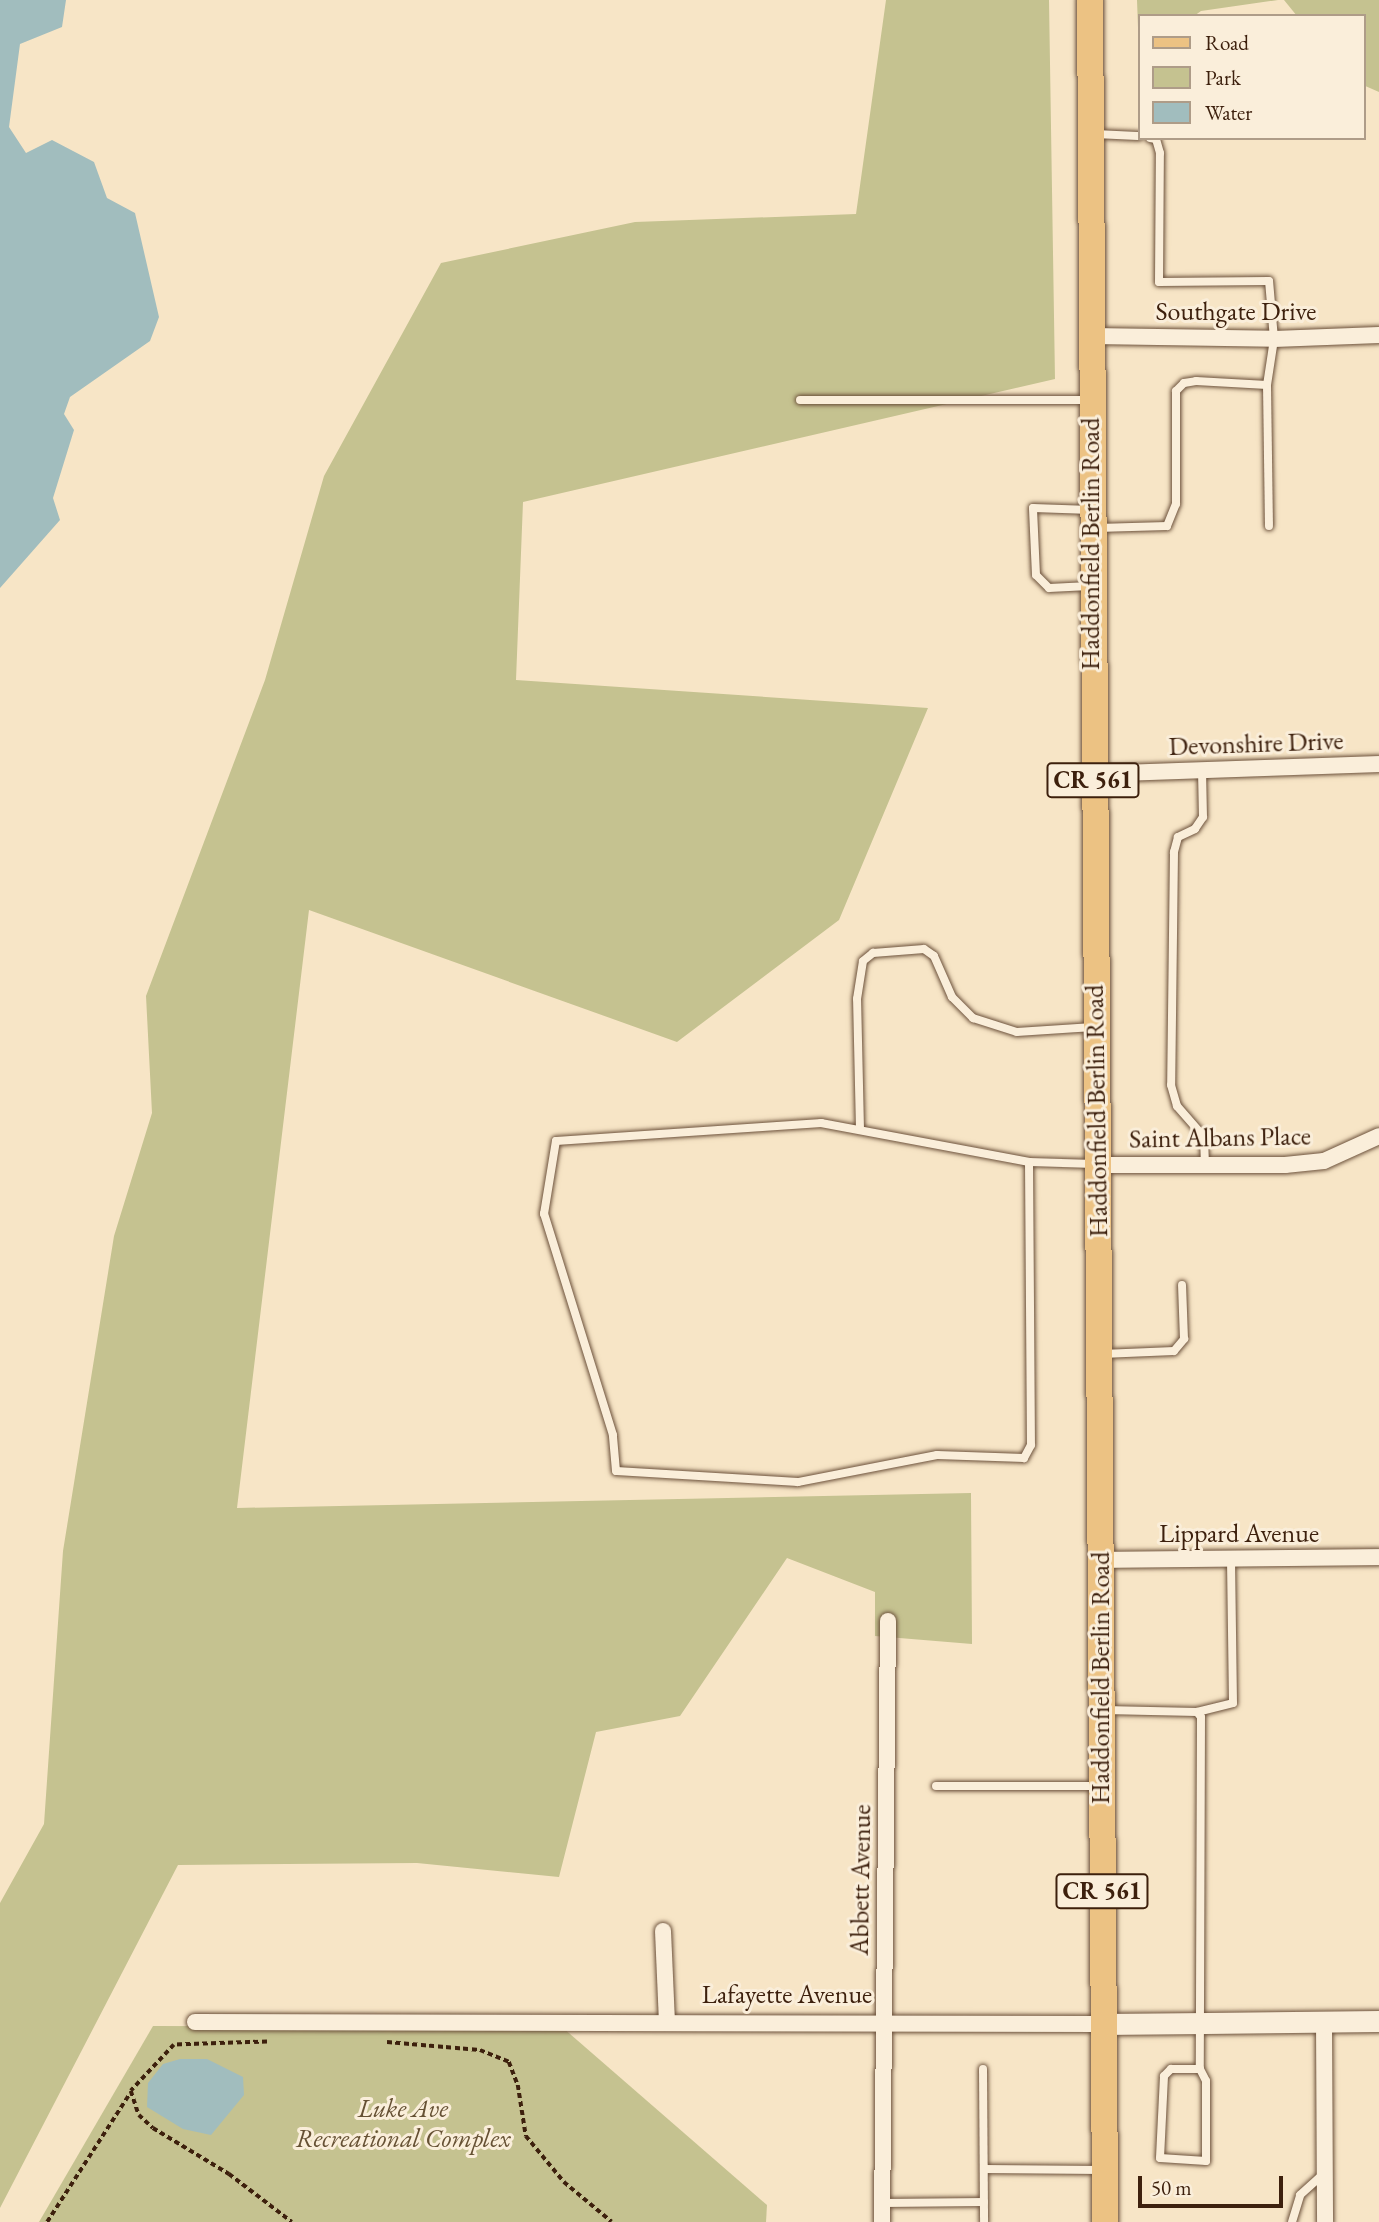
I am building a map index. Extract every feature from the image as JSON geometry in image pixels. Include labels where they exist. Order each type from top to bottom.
[{"type":"main road","name":"Haddonfield Berlin Road","points":[[1090,0],[1091,586],[1105,2222]]},
{"type":"street","name":"Southgate Drive","points":[[1092,336],[1274,339],[1379,335]]},
{"type":"street","name":"Devonshire Drive","points":[[1093,774],[1379,764]]},
{"type":"street","name":"Saint Albans Place","points":[[1098,1165],[1324,1161],[1379,1136]]},
{"type":"street","name":"Lippard Avenue","points":[[1100,1560],[1379,1558]]},
{"type":"street","name":"Abbett Avenue","points":[[881,2222],[888,1621]]},
{"type":"street","points":[[663,1931],[667,2023]]},
{"type":"street","points":[[1324,2021],[1325,2222]]},
{"type":"street","name":"Lafayette Avenue","points":[[194,2022],[1102,2024],[1379,2021]]},
{"type":"lane","points":[[1091,134],[1138,136]]},
{"type":"lane","points":[[1156,140],[1160,153],[1159,282],[1269,281],[1274,339],[1267,384],[1269,526]]},
{"type":"lane","points":[[1091,586],[1049,588],[1036,575],[1033,508],[1091,519],[1167,526],[1174,517],[1173,400],[1184,383],[1267,384]]},
{"type":"lane","points":[[800,400],[1090,400]]},
{"type":"lane","points":[[1202,770],[1203,817],[1195,829],[1178,837],[1174,852],[1171,1085],[1177,1107],[1204,1137],[1205,1165]]},
{"type":"lane","points":[[860,1129],[858,999],[863,961],[873,953],[924,950],[934,956],[952,997],[973,1018],[1017,1032],[1096,1026]]},
{"type":"lane","points":[[1029,1162],[1031,1445],[1024,1458],[937,1455],[798,1482],[616,1471],[605,1408],[544,1214],[556,1141],[821,1123],[1029,1162],[1098,1165]]},
{"type":"lane","points":[[1099,1355],[1174,1351],[1184,1339],[1182,1285]]},
{"type":"lane","points":[[1101,1710],[1198,1712],[1233,1703],[1231,1560]]},
{"type":"lane","points":[[1198,1712],[1200,2069],[1206,2081],[1206,2161],[1160,2158],[1164,2076],[1171,2069],[1200,2069]]},
{"type":"lane","points":[[936,1786],[1101,1786]]},
{"type":"lane","points":[[983,2069],[984,2222]]},
{"type":"lane","points":[[984,2169],[1104,2170]]},
{"type":"lane","points":[[1292,2222],[1300,2195],[1325,2172]]},
{"type":"lane","points":[[883,2203],[984,2202]]},
{"type":"path","points":[[47,2222],[131,2091],[174,2045],[278,2041]]},
{"type":"path","points":[[379,2041],[480,2050],[509,2062],[518,2085],[526,2136],[565,2182],[612,2222]]},
{"type":"path","points":[[131,2091],[139,2115],[153,2128],[229,2174],[292,2222]]},
{"type":"green space","points":[[886,0],[1049,0],[1055,379],[523,502],[516,680],[928,708],[839,920],[677,1042],[309,910],[237,1508],[971,1493],[972,1644],[875,1636],[875,1592],[787,1558],[680,1716],[596,1732],[559,1877],[417,1863],[178,1865],[0,2208],[0,1903],[44,1824],[63,1551],[114,1236],[152,1113],[146,996],[265,680],[324,476],[441,263],[635,222],[856,214]]},
{"type":"green space","points":[[1137,0],[1278,0],[1201,11],[1197,14],[1138,14],[1138,28]]},
{"type":"green space","points":[[1284,0],[1379,0],[1379,92],[1365,86],[1365,14],[1295,14]]},
{"type":"green space","name":"Luke Ave Recreational Complex","points":[[153,2026],[562,2027],[767,2205],[766,2222],[39,2222]]},
{"type":"water","points":[[0,0],[66,0],[62,27],[20,44],[9,127],[26,153],[52,140],[94,162],[107,198],[135,213],[159,317],[150,341],[70,397],[64,414],[74,430],[53,498],[60,520],[0,588]]},
{"type":"water","points":[[180,2059],[207,2059],[243,2077],[244,2095],[211,2135],[183,2129],[147,2107],[148,2083],[163,2064]]}]
